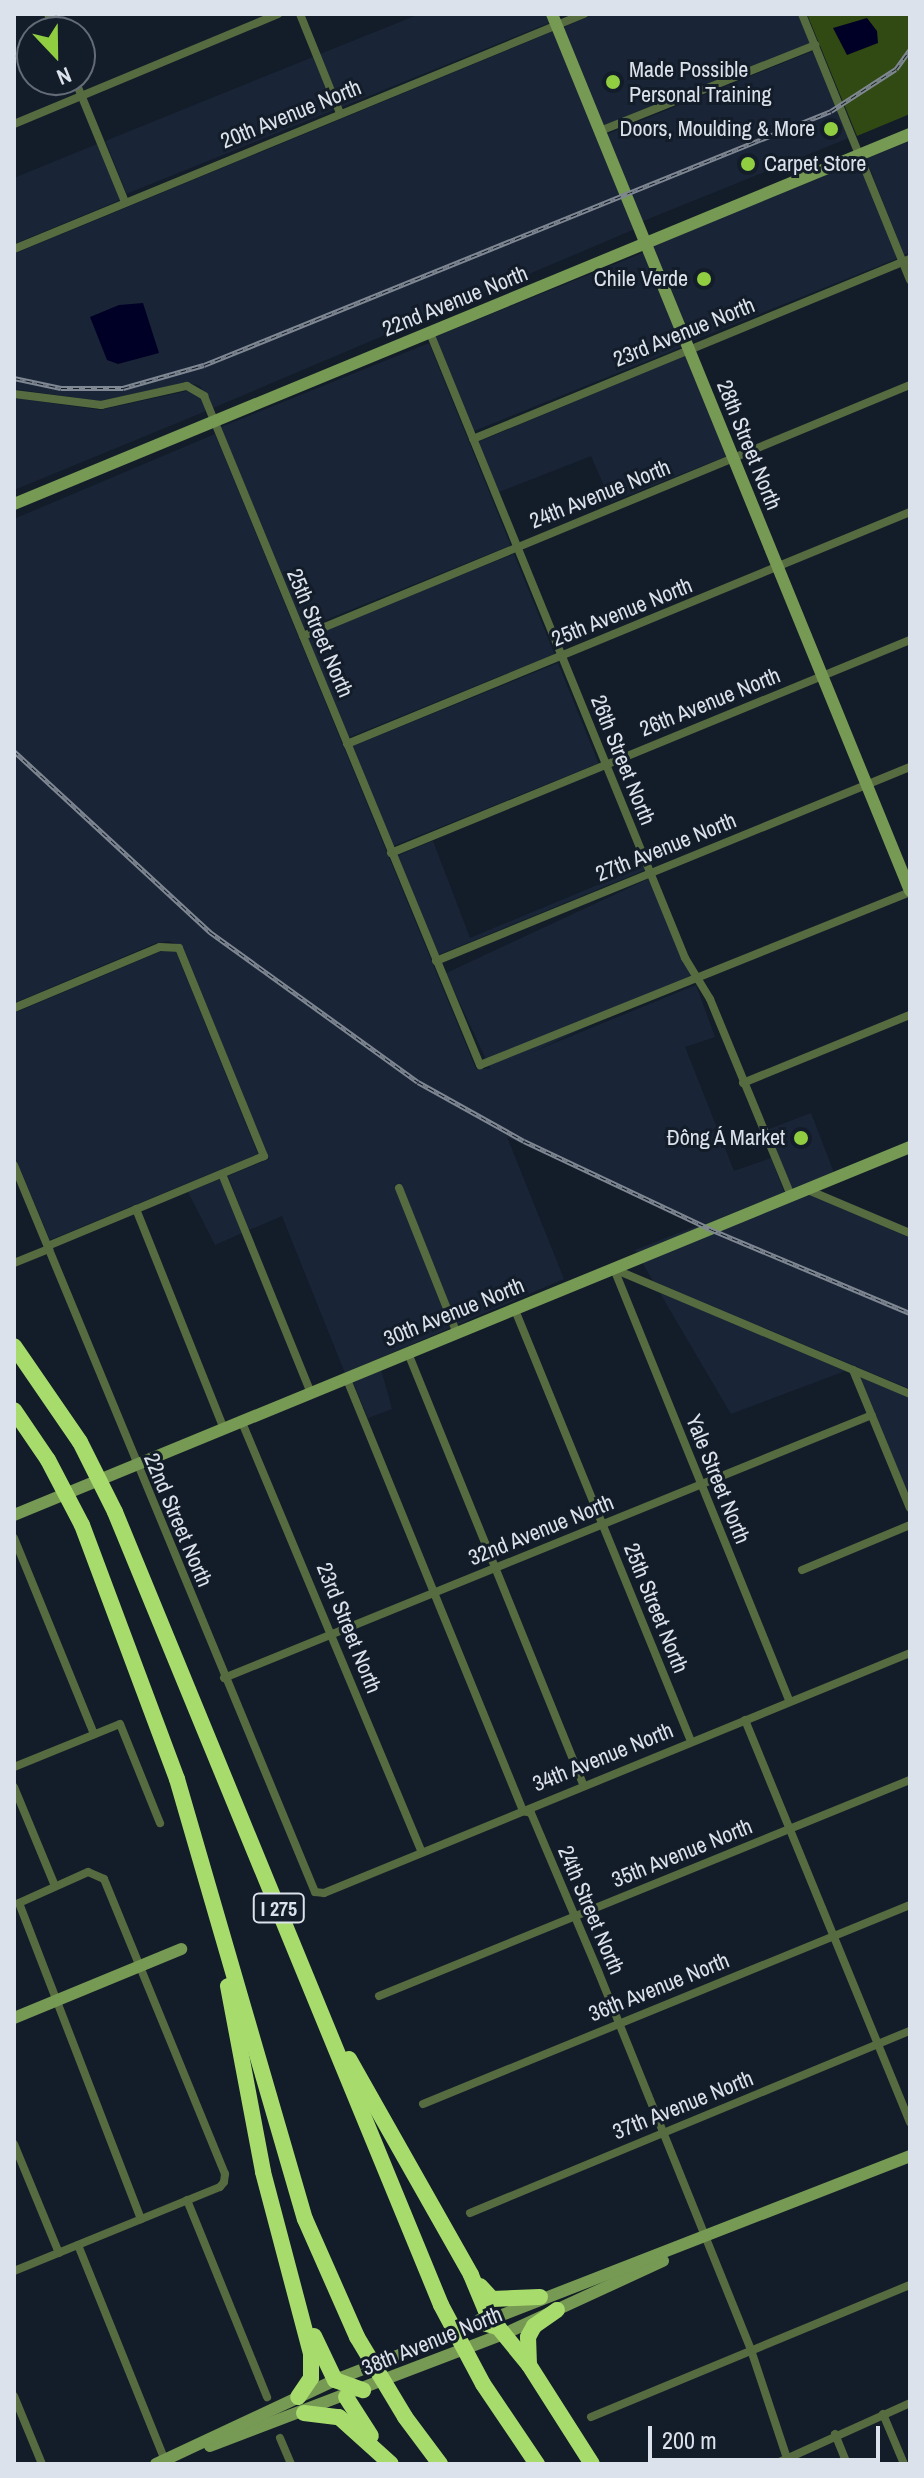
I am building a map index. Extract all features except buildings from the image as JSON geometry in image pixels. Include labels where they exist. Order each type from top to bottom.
[{"type":"highway","name":"I 275","points":[[14,1346],[80,1442],[115,1512],[441,2305],[483,2384],[537,2464]]},
{"type":"highway","name":"I 275","points":[[14,1410],[48,1460],[82,1525],[159,1725],[295,2191],[327,2276],[357,2337],[405,2417],[440,2464]]},
{"type":"highway","points":[[213,1902],[263,2172],[299,2302],[313,2367],[301,2405],[339,2417],[392,2464]]},
{"type":"highway","points":[[323,2018],[471,2275],[492,2299],[540,2297]]},
{"type":"highway","points":[[471,2275],[485,2321],[504,2334],[529,2365],[592,2464]]},
{"type":"highway","points":[[299,2302],[392,2464]]},
{"type":"highway","points":[[529,2365],[528,2337],[534,2326],[557,2310]]},
{"type":"main road","name":"28th Street North","points":[[554,20],[910,891]]},
{"type":"main road","name":"22nd Avenue North","points":[[14,504],[910,134]]},
{"type":"main road","name":"30th Avenue North","points":[[14,1515],[241,1419],[457,1334],[910,1147]]},
{"type":"main road","points":[[14,2018],[181,1949]]},
{"type":"main road","name":"38th Avenue North","points":[[301,2405],[348,2389],[387,2359],[540,2297],[707,2239],[910,2156]]},
{"type":"main road","name":"38th Avenue North","points":[[162,2463],[301,2405],[504,2334],[707,2239]]},
{"type":"main road","points":[[459,2352],[485,2321]]},
{"type":"street","points":[[96,90],[278,14]]},
{"type":"street","points":[[300,14],[340,113]]},
{"type":"street","name":"20th Avenue North","points":[[14,249],[554,20],[584,14]]},
{"type":"street","points":[[802,14],[906,260],[910,280]]},
{"type":"street","points":[[600,131],[815,45]]},
{"type":"street","points":[[14,124],[82,96],[125,202]]},
{"type":"street","name":"23rd Avenue North","points":[[473,439],[906,260]]},
{"type":"street","name":"26th Street North","points":[[430,333],[650,873],[699,979],[791,1196]]},
{"type":"street","name":"24th Avenue North","points":[[303,636],[910,385]]},
{"type":"street","name":"25th Street North","points":[[14,394],[101,405],[187,386],[204,396],[480,1065],[699,979]]},
{"type":"street","name":"25th Avenue North","points":[[347,744],[910,512]]},
{"type":"street","name":"26th Avenue North","points":[[391,853],[910,640]]},
{"type":"street","name":"27th Avenue North","points":[[436,961],[910,767]]},
{"type":"street","points":[[699,979],[910,891]]},
{"type":"street","points":[[14,1008],[160,947],[179,948],[264,1156],[14,1263]]},
{"type":"street","points":[[743,1083],[910,1015]]},
{"type":"street","name":"22nd Street North","points":[[14,1165],[311,1889]]},
{"type":"street","points":[[222,1174],[310,1391]]},
{"type":"street","points":[[399,1188],[457,1334]]},
{"type":"street","points":[[807,1189],[910,1233]]},
{"type":"street","points":[[136,1209],[223,1427]]},
{"type":"street","points":[[614,1269],[910,1394]]},
{"type":"street","name":"Yale Street North","points":[[614,1269],[790,1702]]},
{"type":"street","name":"25th Street North","points":[[515,1310],[691,1742]]},
{"type":"street","points":[[408,1353],[584,1786]]},
{"type":"street","points":[[852,1369],[910,1508]]},
{"type":"street","name":"24th Street North","points":[[346,1377],[523,1811],[531,1813],[575,1917],[707,2239],[790,2459]]},
{"type":"street","name":"32nd Avenue North","points":[[224,1678],[872,1415]]},
{"type":"street","name":"23rd Street North","points":[[241,1419],[422,1852]]},
{"type":"street","points":[[802,1570],[910,1525]]},
{"type":"street","points":[[14,1538],[94,1734]]},
{"type":"street","name":"34th Avenue North","points":[[311,1889],[322,1894],[910,1653]]},
{"type":"street","points":[[745,1720],[910,2123]]},
{"type":"street","points":[[14,1767],[120,1724],[160,1823]]},
{"type":"street","name":"35th Avenue North","points":[[379,1996],[910,1780]]},
{"type":"street","points":[[14,1787],[55,1886]]},
{"type":"street","points":[[14,2271],[59,2253],[187,2200],[224,2182],[225,2174],[97,1872],[55,1886],[19,1903],[141,2219]]},
{"type":"street","name":"36th Avenue North","points":[[423,2104],[910,1905]]},
{"type":"street","name":"37th Avenue North","points":[[470,2213],[910,2031]]},
{"type":"street","points":[[14,2144],[59,2253]]},
{"type":"street","points":[[187,2200],[267,2397]]},
{"type":"street","points":[[78,2245],[162,2463]]},
{"type":"street","points":[[591,2417],[910,2285]]},
{"type":"street","points":[[14,2396],[42,2464]]},
{"type":"street","points":[[775,2464],[835,2434],[910,2403]]},
{"type":"street","points":[[883,2414],[904,2464]]},
{"type":"street","points":[[835,2434],[847,2464]]},
{"type":"street","points":[[280,2438],[291,2464]]},
{"type":"shaded area","points":[[420,14],[548,14],[551,22],[342,107],[320,54]]},
{"type":"shaded area","points":[[595,14],[798,14],[810,43],[602,126],[562,28]]},
{"type":"shaded area","points":[[554,31],[635,229],[213,408],[200,386],[187,382],[100,401],[14,389],[14,254]]},
{"type":"shaded area","points":[[813,51],[848,138],[641,222],[605,135]]},
{"type":"shaded area","points":[[313,57],[334,110],[127,194],[105,141]]},
{"type":"shaded area","points":[[910,141],[910,252],[904,255],[866,159]]},
{"type":"shaded area","points":[[97,144],[120,200],[14,244],[14,178]]},
{"type":"shaded area","points":[[858,162],[897,258],[689,342],[650,246]]},
{"type":"shaded area","points":[[645,252],[683,347],[474,431],[435,337]]},
{"type":"shaded area","points":[[429,343],[511,545],[302,629],[220,427]]},
{"type":"shaded area","points":[[687,355],[727,456],[611,502],[591,456],[499,492],[478,442]]},
{"type":"shaded area","points":[[187,391],[200,398],[206,411],[14,490],[14,398],[100,410]]},
{"type":"shaded area","points":[[215,434],[476,1069],[491,1069],[696,985],[715,1037],[685,1047],[734,1171],[771,1158],[785,1194],[638,1254],[635,1250],[699,1225],[507,1137],[564,1279],[457,1325],[401,1183],[394,1185],[450,1328],[345,1373],[282,1216],[249,1230],[228,1176],[269,1159],[183,947],[169,941],[156,943],[14,1003],[14,519]]},
{"type":"shaded area","points":[[514,554],[554,654],[348,738],[307,638]]},
{"type":"shaded area","points":[[558,663],[598,763],[393,846],[352,746]]},
{"type":"shaded area","points":[[433,841],[470,938],[643,866],[645,870],[438,955],[397,856]]},
{"type":"shaded area","points":[[648,879],[694,977],[492,1071],[446,973]]},
{"type":"shaded area","points":[[162,951],[176,952],[258,1154],[50,1240],[14,1154],[14,1013]]},
{"type":"shaded area","points":[[811,1113],[834,1173],[791,1189],[768,1129]]},
{"type":"shaded area","points":[[220,1179],[242,1233],[215,1245],[188,1192]]},
{"type":"shaded area","points":[[808,1194],[910,1238],[910,1389],[653,1281],[642,1262]]},
{"type":"shaded area","points":[[660,1293],[683,1302],[845,1371],[731,1414]]},
{"type":"shaded area","points":[[381,1369],[392,1409],[368,1418],[352,1380]]},
{"type":"shaded area","points":[[860,1377],[910,1398],[910,1498]]},
{"type":"green space","points":[[807,14],[910,14],[910,114],[857,136]]},
{"type":"water","points":[[867,18],[877,31],[878,43],[847,55],[833,28]]},
{"type":"water","points":[[143,303],[159,353],[118,364],[107,360],[90,317],[119,305]]},
{"type":"railway","points":[[14,378],[61,388],[123,388],[204,365],[831,111],[896,69],[910,50]]},
{"type":"railway","points":[[14,751],[210,932],[418,1082],[524,1141],[710,1229],[910,1313]]},
{"type":"place","name":"Made Possible Personal Training","points":[[613,82]]},
{"type":"place","name":"Doors, Moulding & More","points":[[831,129]]},
{"type":"place","name":"Carpet Store","points":[[748,164]]},
{"type":"place","name":"Chile Verde","points":[[704,279]]},
{"type":"place","name":"Đông Á Market","points":[[801,1138]]}]
